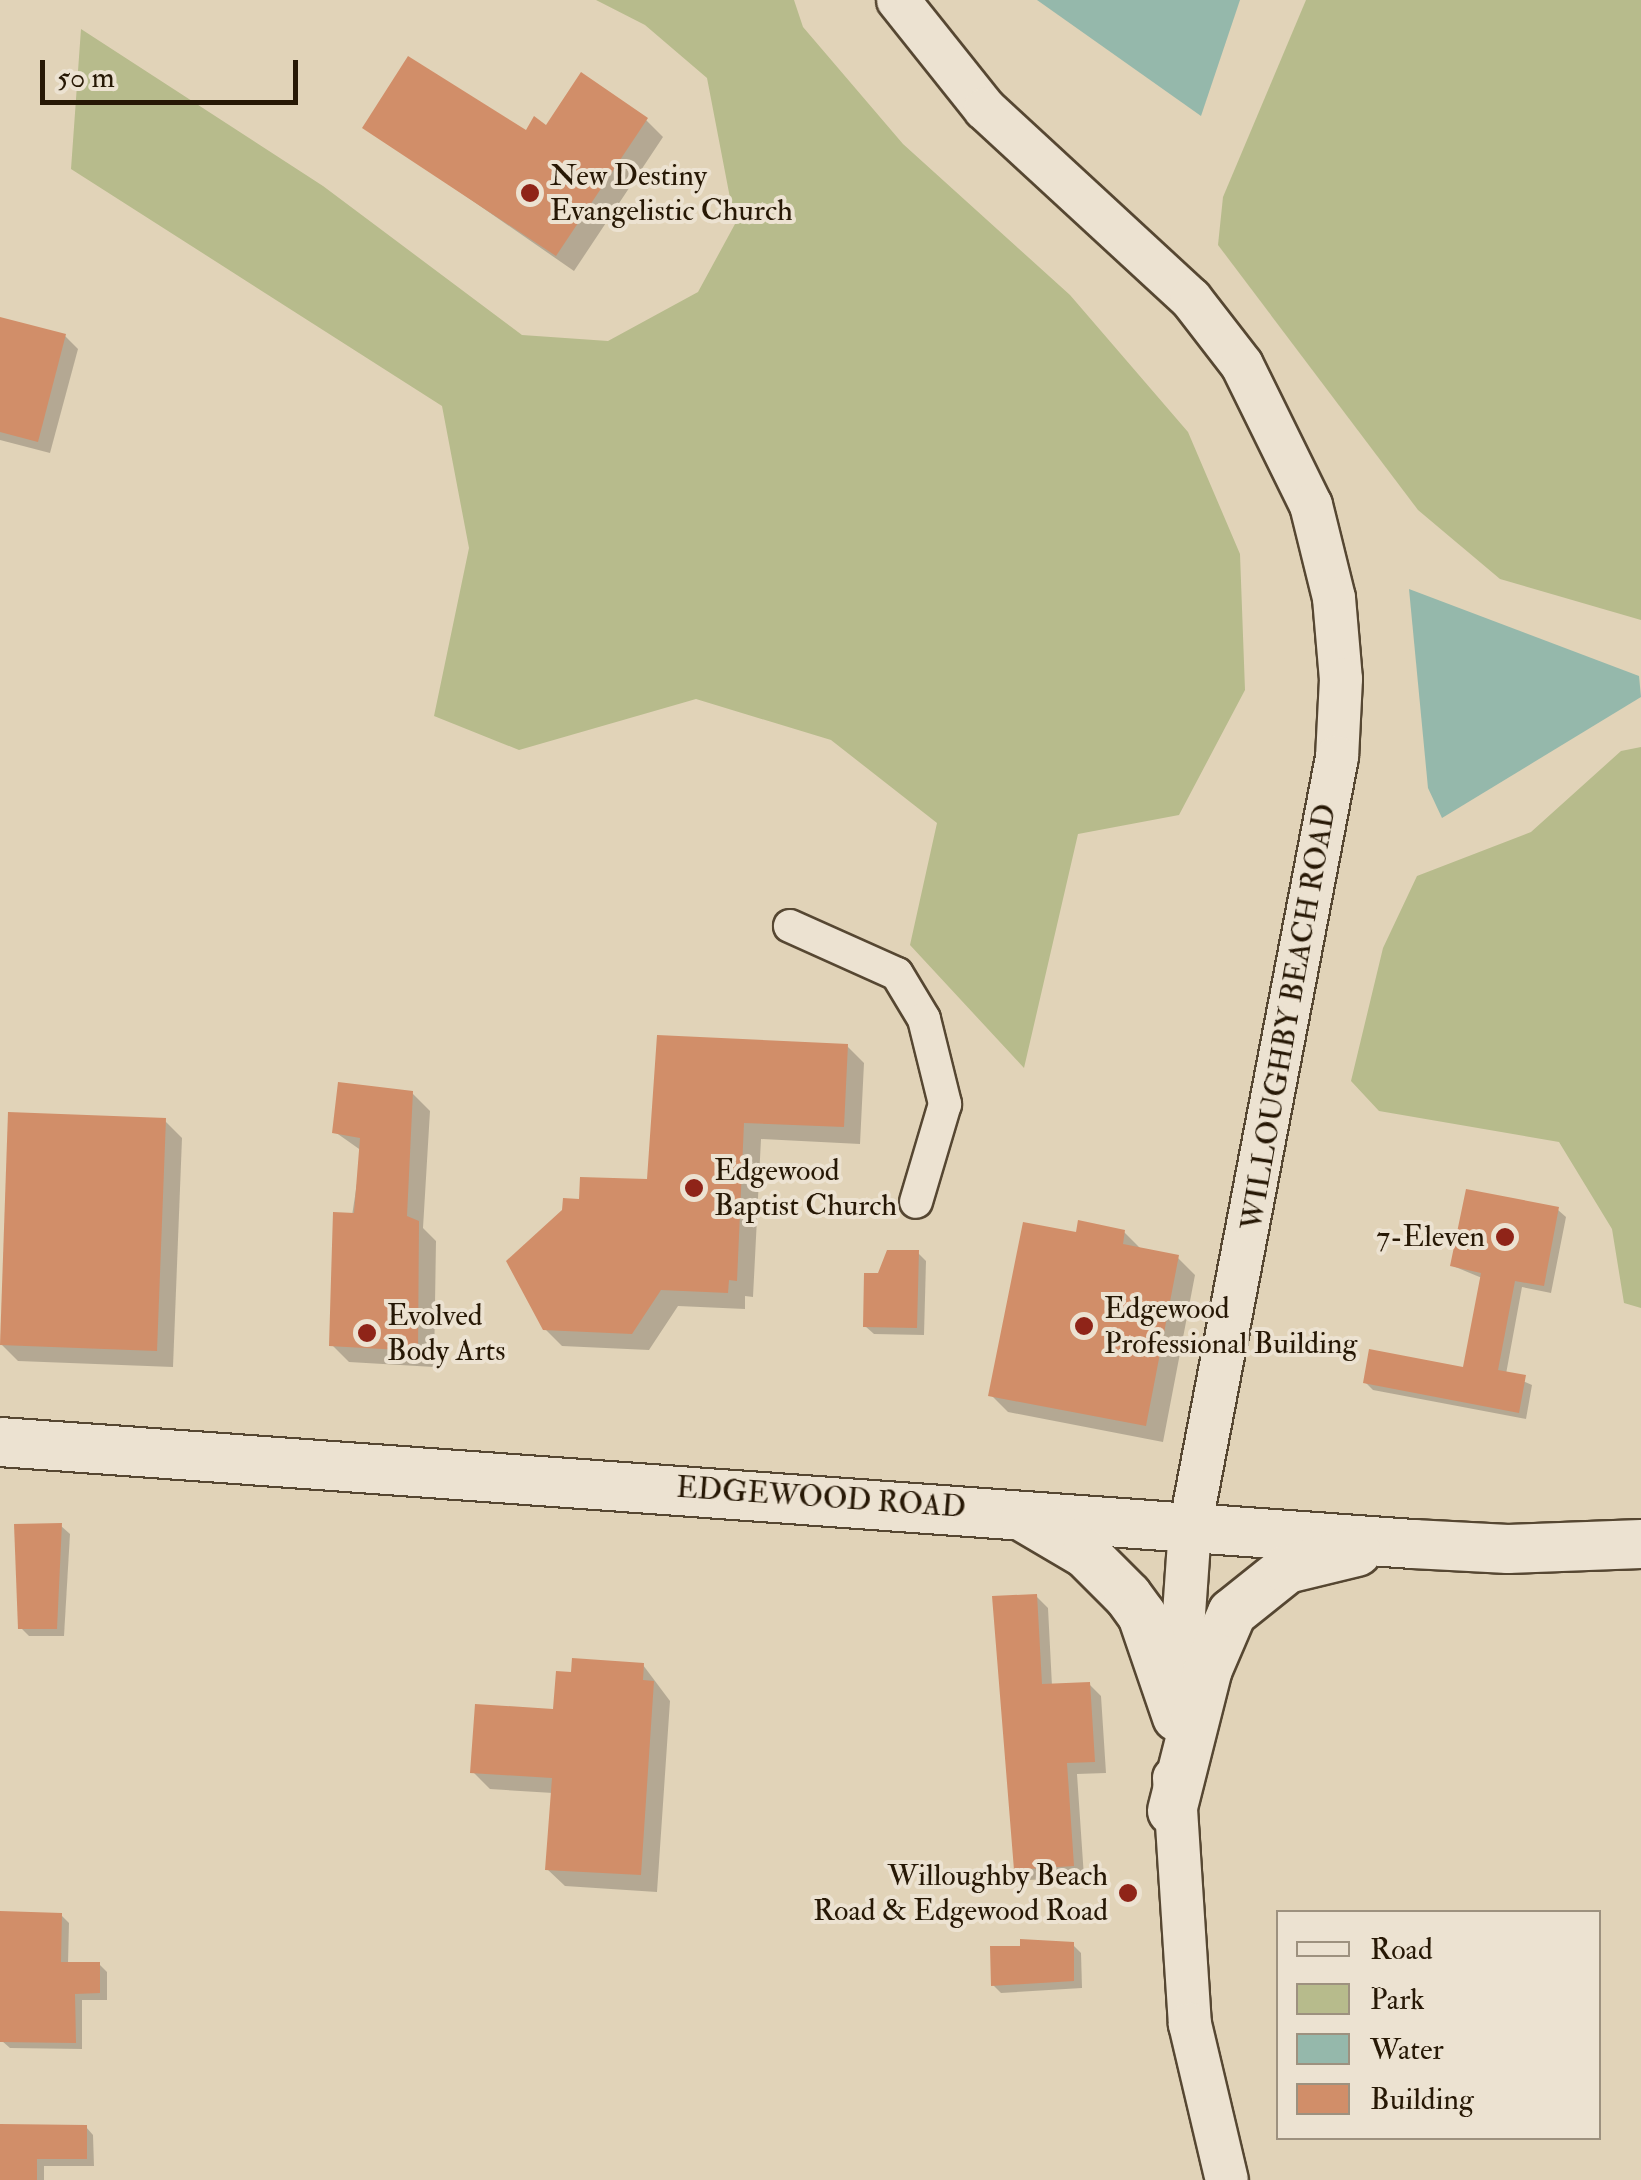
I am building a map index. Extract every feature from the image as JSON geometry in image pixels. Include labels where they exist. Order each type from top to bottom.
[{"type":"main road","name":"EDGEWOOD ROAD","points":[[0,1442],[1013,1512],[1413,1544],[1508,1549],[1641,1544]]},
{"type":"main road","points":[[1013,1512],[1086,1554],[1128,1596],[1142,1615],[1177,1718]]},
{"type":"main road","points":[[1172,1812],[1208,1670],[1232,1614],[1267,1580],[1308,1560],[1413,1544]]},
{"type":"street","name":"WILLOUGHBY BEACH ROAD","points":[[898,0],[985,108],[1191,299],[1242,366],[1311,504],[1334,598],[1341,679],[1337,757],[1190,1528],[1177,1718],[1172,1812],[1190,2024],[1227,2180]]},
{"type":"street","points":[[790,926],[897,974],[924,1020],[945,1104],[916,1202]]},
{"type":"green space","points":[[596,0],[794,0],[803,27],[903,144],[1070,295],[1188,432],[1240,554],[1245,690],[1179,815],[1078,834],[1024,1068],[910,945],[937,823],[831,740],[696,699],[519,750],[434,716],[469,548],[442,406],[71,169],[81,29],[323,186],[522,335],[608,341],[698,292],[735,224],[707,78],[645,25]]},
{"type":"green space","points":[[1306,0],[1641,0],[1641,620],[1500,579],[1418,510],[1218,245],[1223,197]]},
{"type":"green space","points":[[1641,747],[1641,1308],[1624,1303],[1612,1229],[1559,1142],[1379,1111],[1351,1081],[1383,948],[1417,876],[1531,832],[1621,751]]},
{"type":"water","points":[[1037,0],[1240,0],[1201,116]]},
{"type":"water","points":[[1409,589],[1639,676],[1641,697],[1442,818],[1428,788]]},
{"type":"building","name":"New Destiny Evangelistic Church","points":[[408,56],[526,130],[534,116],[546,125],[581,72],[648,118],[556,256],[362,128]]},
{"type":"building","points":[[0,317],[66,334],[38,442],[0,432]]},
{"type":"building","name":"Edgewood Baptist Church","points":[[657,1035],[848,1044],[844,1127],[744,1123],[737,1281],[729,1280],[728,1293],[661,1290],[632,1334],[543,1330],[506,1261],[562,1210],[563,1198],[579,1199],[580,1177],[647,1179]]},
{"type":"building","points":[[338,1082],[413,1091],[407,1216],[419,1221],[418,1351],[329,1346],[333,1212],[354,1213],[360,1138],[332,1133]]},
{"type":"building","points":[[8,1112],[166,1118],[157,1351],[0,1345]]},
{"type":"building","points":[[1466,1189],[1559,1207],[1544,1286],[1515,1281],[1498,1370],[1526,1375],[1519,1413],[1363,1383],[1369,1349],[1463,1367],[1481,1273],[1450,1266]]},
{"type":"building","name":"Edgewood Professional Building","points":[[1078,1220],[1125,1230],[1123,1244],[1179,1255],[1146,1426],[988,1396],[1023,1222],[1076,1232]]},
{"type":"building","points":[[887,1250],[919,1250],[917,1328],[863,1327],[864,1273],[878,1273]]},
{"type":"building","points":[[62,1523],[57,1629],[18,1629],[14,1524]]},
{"type":"building","points":[[1037,1594],[1042,1684],[1090,1682],[1095,1762],[1067,1763],[1074,1866],[1014,1870],[992,1596]]},
{"type":"building","points":[[572,1658],[644,1663],[643,1680],[654,1681],[641,1875],[545,1870],[552,1778],[470,1773],[475,1704],[553,1709],[556,1671],[571,1672]]},
{"type":"building","points":[[0,1911],[62,1913],[61,1962],[100,1962],[100,1993],[75,1994],[76,2043],[0,2042]]},
{"type":"building","points":[[1020,1939],[1074,1942],[1074,1981],[991,1986],[990,1946],[1020,1946]]},
{"type":"building","points":[[0,2124],[87,2125],[87,2159],[37,2159],[37,2180],[0,2180]]},
{"type":"place","name":"New Destiny Evangelistic Church","points":[[530,193]]},
{"type":"place","name":"Edgewood Baptist Church","points":[[694,1188]]},
{"type":"place","name":"7-Eleven","points":[[1505,1237]]},
{"type":"place","name":"Edgewood Professional Building","points":[[1084,1326]]},
{"type":"place","name":"Evolved Body Arts","points":[[367,1333]]},
{"type":"place","name":"Willoughby Beach Road & Edgewood Road","points":[[1128,1893]]}]
